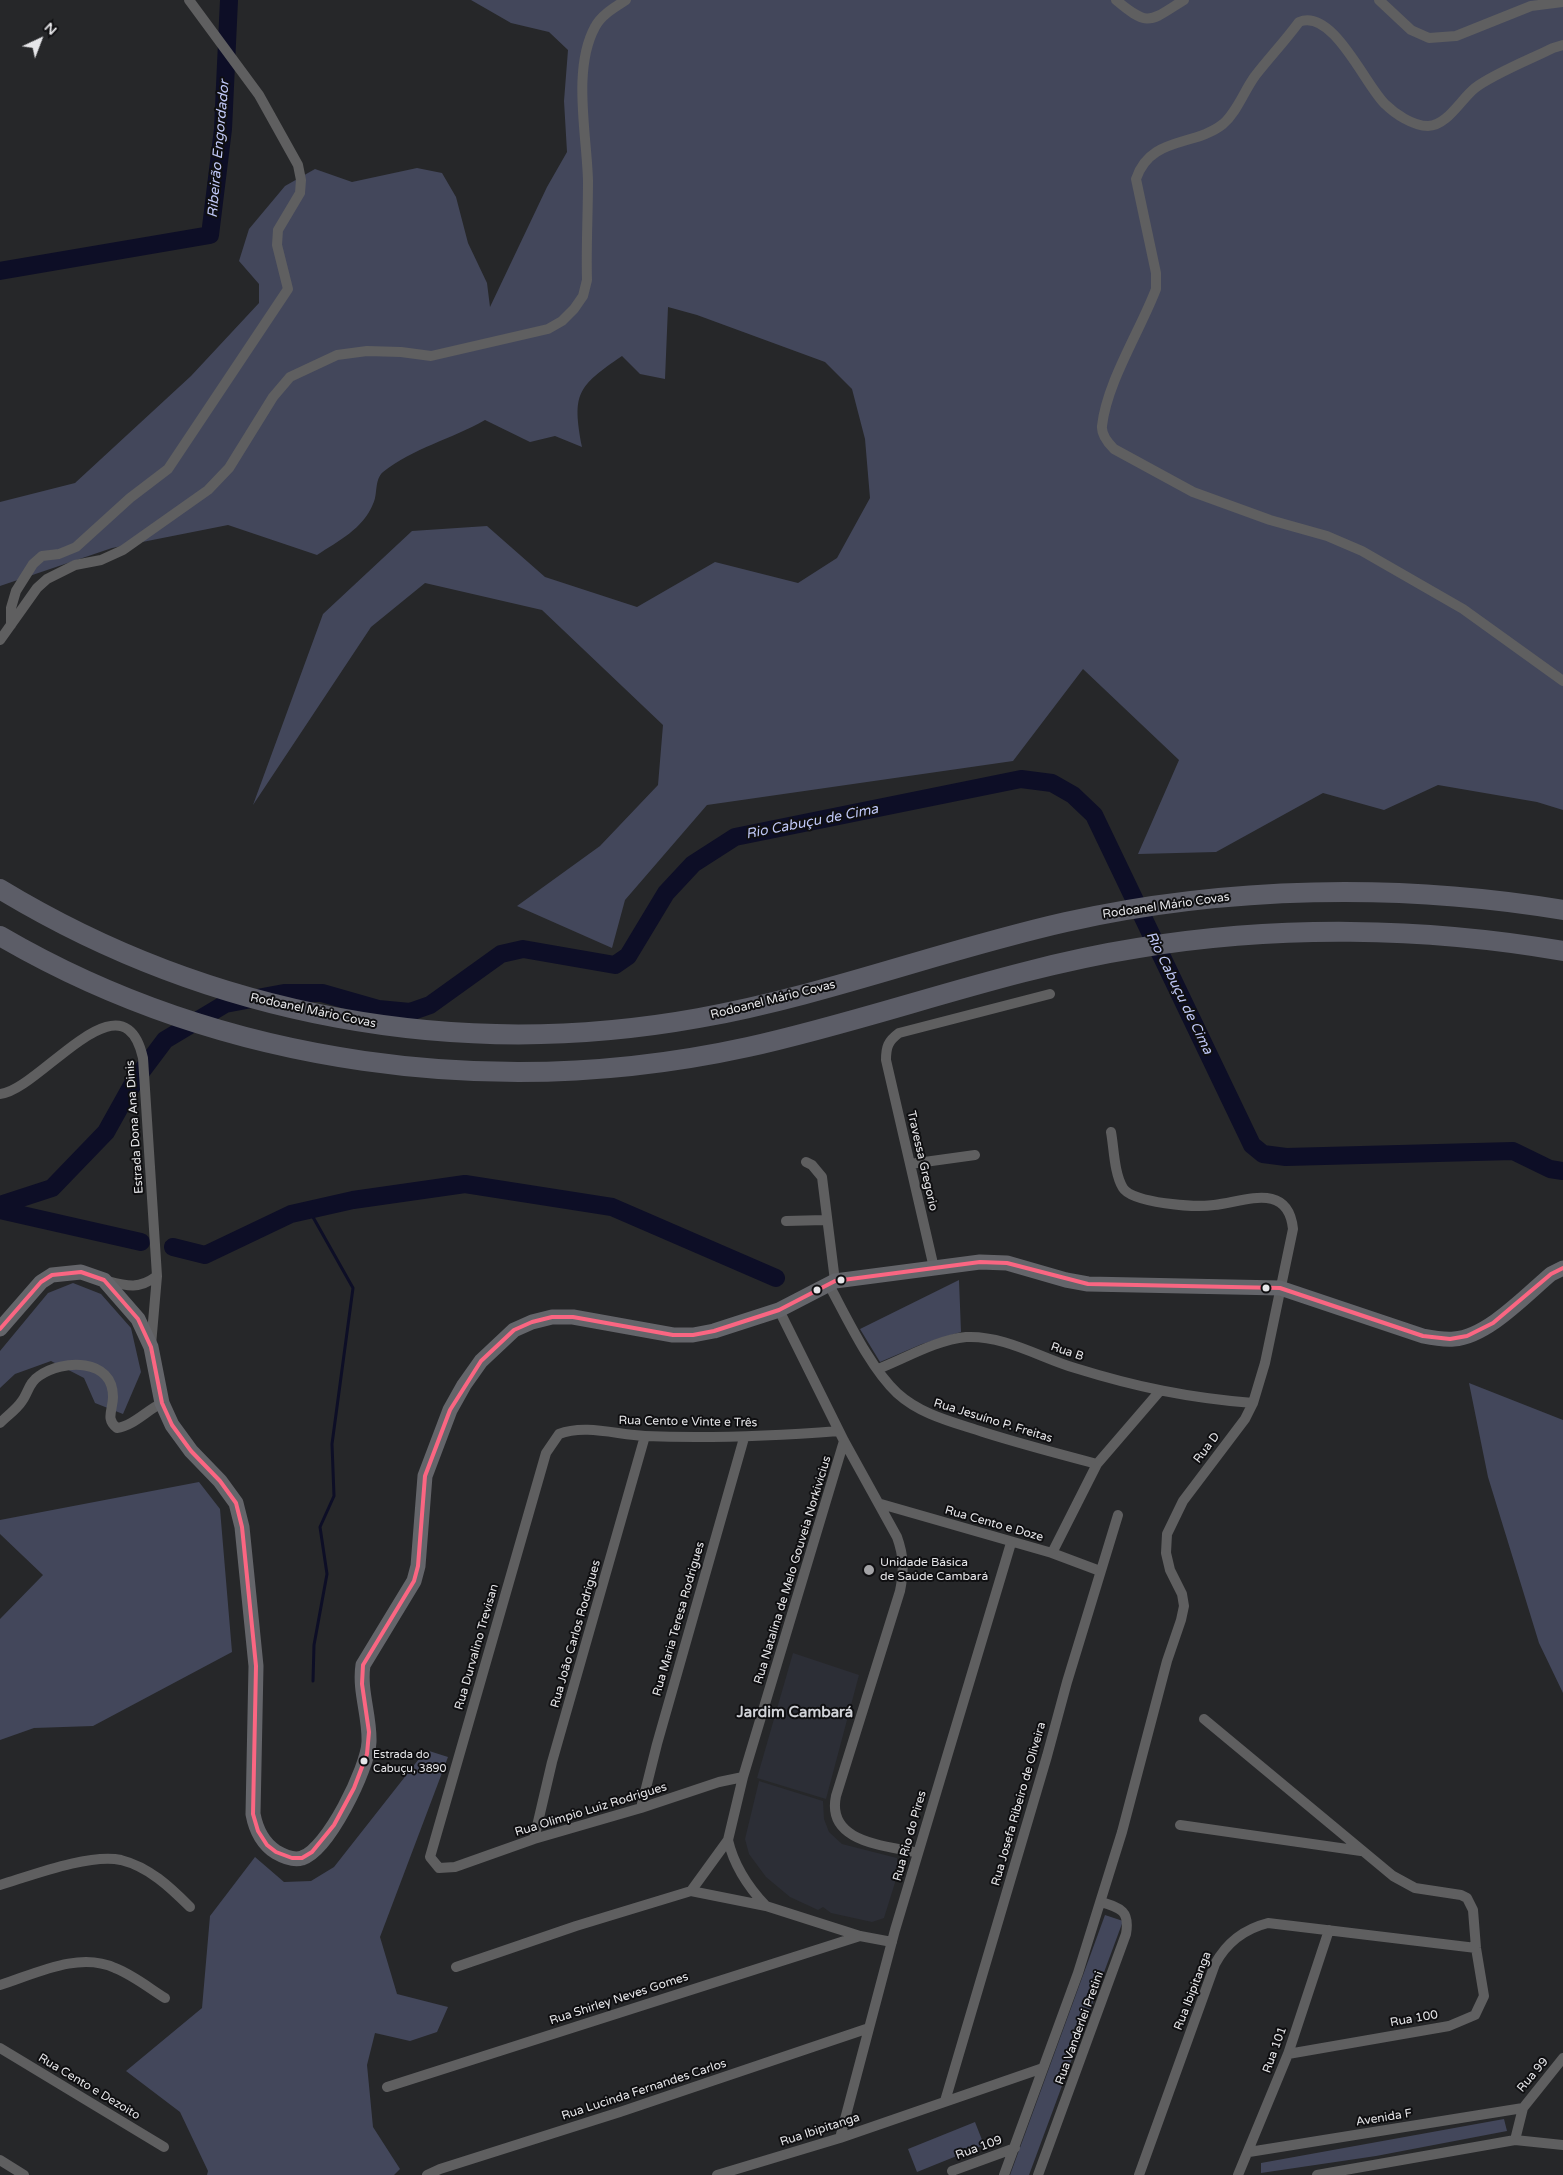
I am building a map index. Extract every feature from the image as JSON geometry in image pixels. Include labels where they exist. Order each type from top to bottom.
[{"type":"highway","name":"Rodoanel Mário Covas","points":[[0,888],[64,925],[118,951],[167,972],[233,993],[287,1008],[385,1026],[502,1035],[607,1031],[700,1018],[769,1002],[1073,921],[1132,909],[1242,896],[1389,893],[1465,897],[1563,910]]},
{"type":"highway","points":[[0,936],[60,968],[112,991],[176,1015],[237,1034],[359,1061],[427,1069],[489,1073],[629,1066],[742,1048],[1076,960],[1170,943],[1252,934],[1364,933],[1496,941],[1563,951]]},
{"type":"main road","points":[[0,1329],[41,1282],[52,1275],[81,1272],[104,1280],[138,1319],[151,1347],[162,1403],[172,1425],[191,1451],[220,1481],[236,1503],[242,1527],[256,1666],[253,1814],[256,1828],[264,1842],[276,1852],[289,1858],[301,1859],[311,1853],[331,1831],[344,1808],[360,1772],[369,1742],[361,1678],[363,1665],[414,1581],[418,1566],[425,1476],[450,1410],[464,1385],[481,1361],[514,1330],[552,1317],[573,1317],[673,1335],[693,1335],[714,1331],[779,1310],[831,1282],[980,1262],[1007,1263],[1066,1280],[1088,1284],[1280,1288],[1440,1340],[1456,1339],[1486,1326],[1551,1274],[1563,1268]]},
{"type":"street","points":[[11,625],[11,608],[16,591],[33,564],[42,556],[59,554],[76,547],[130,498],[168,469],[288,290],[277,245],[278,230],[300,193],[301,180],[298,164],[259,95],[220,39],[189,0]]},
{"type":"street","points":[[0,640],[37,588],[48,579],[75,565],[101,560],[123,550],[208,490],[229,468],[273,397],[290,377],[337,355],[367,351],[401,352],[431,356],[548,329],[562,321],[574,309],[583,296],[586,280],[588,182],[582,88],[585,60],[595,26],[608,12],[626,0]]},
{"type":"street","points":[[1116,0],[1134,15],[1144,20],[1156,18],[1184,0]]},
{"type":"street","points":[[1379,0],[1411,30],[1429,38],[1456,36],[1530,6],[1563,2]]},
{"type":"street","points":[[1563,45],[1553,48],[1487,81],[1474,89],[1443,121],[1430,126],[1413,124],[1384,104],[1353,58],[1320,22],[1306,19],[1299,22],[1254,77],[1225,123],[1215,130],[1161,148],[1148,158],[1140,168],[1136,179],[1156,273],[1156,289],[1112,388],[1102,428],[1106,441],[1114,449],[1193,492],[1270,520],[1327,536],[1362,551],[1463,609],[1563,681]]},
{"type":"street","name":"Travessa Gregorio","points":[[934,1268],[886,1060],[886,1048],[890,1039],[899,1033],[1050,994]]},
{"type":"street","name":"Estrada Dona Ana Dinis","points":[[0,1094],[7,1094],[23,1086],[85,1036],[97,1029],[111,1025],[125,1028],[135,1035],[143,1058],[157,1276],[151,1347]]},
{"type":"street","name":"Rua D","points":[[1111,1132],[1119,1179],[1123,1189],[1130,1194],[1145,1200],[1199,1206],[1215,1205],[1247,1198],[1272,1199],[1287,1208],[1292,1217],[1293,1229],[1266,1363],[1253,1402],[1245,1419],[1183,1501],[1167,1534],[1166,1553],[1170,1570],[1182,1594],[1184,1606],[1181,1620]]},
{"type":"street","points":[[910,1164],[976,1155]]},
{"type":"street","name":"Rua Jesuíno P. Freitas","points":[[806,1162],[812,1165],[822,1177],[831,1282],[878,1369],[896,1392],[926,1412],[1016,1442],[1097,1464]]},
{"type":"street","points":[[786,1221],[826,1220]]},
{"type":"street","points":[[104,1280],[135,1286],[144,1285],[157,1276]]},
{"type":"street","points":[[779,1310],[844,1441],[881,1504],[903,1552],[904,1573],[834,1807],[835,1817],[848,1833],[858,1838],[918,1853]]},
{"type":"street","name":"Rua B","points":[[878,1369],[949,1340],[976,1338],[1001,1342],[1074,1368],[1159,1392],[1209,1399],[1253,1402]]},
{"type":"street","points":[[0,1423],[22,1401],[30,1384],[38,1376],[49,1371],[79,1365],[97,1368],[112,1382],[113,1398],[109,1416],[112,1424],[117,1428],[124,1427],[145,1411],[162,1403]]},
{"type":"street","points":[[1052,1553],[1097,1464],[1159,1392]]},
{"type":"street","name":"Rua Cento e Vinte e Três","points":[[567,1431],[578,1430],[644,1436],[744,1438],[839,1431]]},
{"type":"street","name":"Rua Durvalino Trevisan","points":[[446,1869],[439,1868],[433,1864],[430,1858],[430,1850],[546,1453],[559,1434],[567,1431]]},
{"type":"street","name":"Rua João Carlos Rodrigues","points":[[534,1839],[552,1762],[644,1436]]},
{"type":"street","name":"Rua Maria Teresa Rodrigues","points":[[641,1808],[744,1438]]},
{"type":"street","name":"Rua Natalina de Melo Gouveia Norkivicius","points":[[691,1891],[728,1840],[743,1777],[844,1441]]},
{"type":"street","name":"Rua Cento e Doze","points":[[881,1504],[1052,1553],[1100,1571]]},
{"type":"street","name":"Rua Josefa Ribeiro de Oliveira","points":[[945,2101],[1118,1515]]},
{"type":"street","name":"Rua Rio do Pires","points":[[840,2138],[892,1942],[1012,1543]]},
{"type":"street","name":"Rua Vanderlei Pretini","points":[[1004,2175],[1078,1974],[1101,1902],[1167,1661],[1181,1620]]},
{"type":"street","points":[[1204,1720],[1362,1852]]},
{"type":"street","name":"Rua Olimpio Luiz Rodrigues","points":[[446,1869],[534,1839],[641,1808],[702,1787],[743,1777]]},
{"type":"street","points":[[1180,1824],[1362,1852]]},
{"type":"street","points":[[728,1840],[731,1854],[745,1879],[766,1906]]},
{"type":"street","name":"Rua 100","points":[[1288,2054],[1450,2026],[1475,2015],[1484,1996],[1476,1948],[1473,1910],[1468,1898],[1461,1894],[1415,1888],[1403,1884],[1362,1852]]},
{"type":"street","points":[[0,1885],[78,1863],[119,1860],[139,1867],[164,1881],[190,1907]]},
{"type":"street","points":[[456,1967],[576,1926],[691,1891],[766,1906],[860,1936],[892,1942]]},
{"type":"street","name":"Rua Vanderlei Pretini","points":[[1038,2175],[1126,1934],[1128,1921],[1126,1914],[1115,1906],[1101,1902]]},
{"type":"street","name":"Rua Ibipitanga","points":[[1139,2175],[1214,1964],[1220,1954],[1242,1933],[1254,1927],[1268,1924],[1476,1948]]},
{"type":"street","name":"Rua 101","points":[[1238,2175],[1288,2054],[1329,1930]]},
{"type":"street","name":"Rua Shirley Neves Gomes","points":[[387,2087],[860,1936]]},
{"type":"street","points":[[0,1985],[82,1961],[100,1963],[116,1968],[165,1998]]},
{"type":"street","name":"Rua Lucinda Fernandes Carlos","points":[[427,2175],[440,2169],[620,2112],[869,2028]]},
{"type":"street","name":"Rua Cento e Dezoito","points":[[0,2048],[164,2147]]},
{"type":"street","name":"Rua 99","points":[[1523,2108],[1563,2058]]},
{"type":"street","name":"Rua Ibipitanga","points":[[718,2175],[840,2138],[1043,2068]]},
{"type":"street","points":[[1515,2140],[1523,2108]]},
{"type":"street","name":"Avenida F","points":[[1249,2152],[1523,2108]]},
{"type":"street","points":[[1318,2175],[1515,2140],[1563,2144]]},
{"type":"street","name":"Rua 109","points":[[941,2175],[956,2173],[1015,2148]]},
{"type":"street","points":[[0,2160],[24,2175]]},
{"type":"shaded area","points":[[471,0],[1563,0],[1563,810],[1537,802],[1438,785],[1384,810],[1323,793],[1216,852],[1138,854],[1179,760],[1083,669],[1013,761],[707,805],[625,900],[612,948],[517,906],[600,846],[658,785],[663,725],[542,610],[425,583],[371,627],[253,805],[323,614],[412,531],[487,526],[545,577],[637,607],[715,562],[798,583],[837,558],[870,498],[865,439],[852,389],[825,362],[697,315],[668,307],[665,379],[640,374],[622,356],[595,376],[581,393],[578,403],[582,447],[555,436],[530,442],[485,420],[407,456],[383,472],[378,479],[373,504],[363,521],[349,534],[317,555],[228,525],[112,548],[0,586],[0,502],[75,483],[191,376],[259,303],[259,284],[239,261],[249,229],[285,186],[315,169],[352,182],[417,168],[442,173],[456,197],[468,243],[487,283],[490,307],[547,187],[567,152],[564,101],[568,50],[549,32],[511,23]]},
{"type":"shaded area","points":[[959,1280],[961,1332],[922,1344],[880,1362],[860,1329]]},
{"type":"shaded area","points":[[73,1283],[101,1294],[131,1328],[141,1372],[123,1414],[95,1403],[84,1378],[51,1361],[15,1374],[0,1388],[0,1351],[48,1293]]},
{"type":"shaded area","points":[[1469,1383],[1563,1420],[1563,1693],[1539,1643],[1488,1477]]},
{"type":"shaded area","points":[[199,1482],[220,1509],[232,1652],[93,1726],[34,1728],[0,1740],[0,1619],[43,1575],[0,1534],[0,1520]]},
{"type":"shaded area","points":[[793,1653],[859,1675],[826,1799],[757,1778]]},
{"type":"shaded area","points":[[426,1750],[448,1757],[380,1937],[397,1994],[448,2007],[437,2032],[410,2041],[375,2033],[367,2065],[373,2127],[400,2169],[394,2175],[207,2175],[208,2171],[180,2112],[126,2071],[202,2008],[210,1916],[255,1857],[284,1882],[311,1881],[334,1867]]},
{"type":"shaded area","points":[[759,1781],[823,1801],[824,1819],[829,1832],[842,1844],[897,1858],[898,1873],[884,1918],[872,1922],[831,1913],[823,1907],[818,1910],[790,1897],[766,1877],[749,1854],[745,1839]]},
{"type":"shaded area","points":[[1105,1915],[1123,1921],[1029,2175],[1010,2175]]},
{"type":"shaded area","points":[[1504,2119],[1507,2131],[1376,2156],[1261,2173],[1261,2163]]},
{"type":"shaded area","points":[[975,2122],[984,2145],[917,2172],[908,2149]]},
{"type":"waterway","name":"Ribeirão Engordador","points":[[0,271],[210,235],[223,129],[229,0]]},
{"type":"waterway","name":"Rio Cabuçu de Cima","points":[[0,1205],[52,1188],[106,1132],[135,1080],[165,1040],[225,1004],[284,993],[322,993],[378,1009],[410,1012],[430,1005],[501,954],[523,949],[615,965],[628,956],[666,893],[693,864],[735,837],[1021,779],[1052,783],[1073,795],[1094,815],[1252,1145],[1263,1154],[1286,1157],[1513,1151],[1550,1169],[1563,1171]]},
{"type":"waterway","points":[[173,1247],[205,1255],[291,1214],[353,1200],[465,1184],[612,1207],[776,1278]]},
{"type":"waterway","points":[[0,1210],[141,1242]]},
{"type":"waterway","points":[[309,1210],[353,1288],[332,1444],[334,1496],[320,1527],[327,1574],[314,1645],[313,1681]]},
{"type":"transit line","points":[[0,1329],[41,1282],[52,1275],[81,1272],[104,1280],[138,1319],[151,1347],[162,1403],[172,1425],[191,1451],[220,1481],[236,1503],[242,1527],[256,1666],[253,1814],[258,1831],[267,1845],[276,1852],[292,1858],[302,1858],[312,1852],[334,1825],[354,1788],[367,1754],[369,1732],[362,1684],[363,1665],[414,1581],[418,1566],[425,1476],[450,1410],[481,1361],[514,1330],[532,1322],[552,1317],[573,1317],[673,1335],[693,1335],[714,1331],[779,1310],[835,1281],[980,1262],[1007,1263],[1088,1284],[1280,1288],[1423,1336],[1450,1339],[1467,1336],[1493,1323],[1551,1274],[1563,1268]]},
{"type":"place","name":"Unidade Básica de Saúde Cambará","points":[[869,1570]]},
{"type":"place","name":"Estrada do Cabuçu, 3890","points":[[364,1761]]},
{"type":"district","name":"Jardim Cambará","points":[[795,1713]]}]
